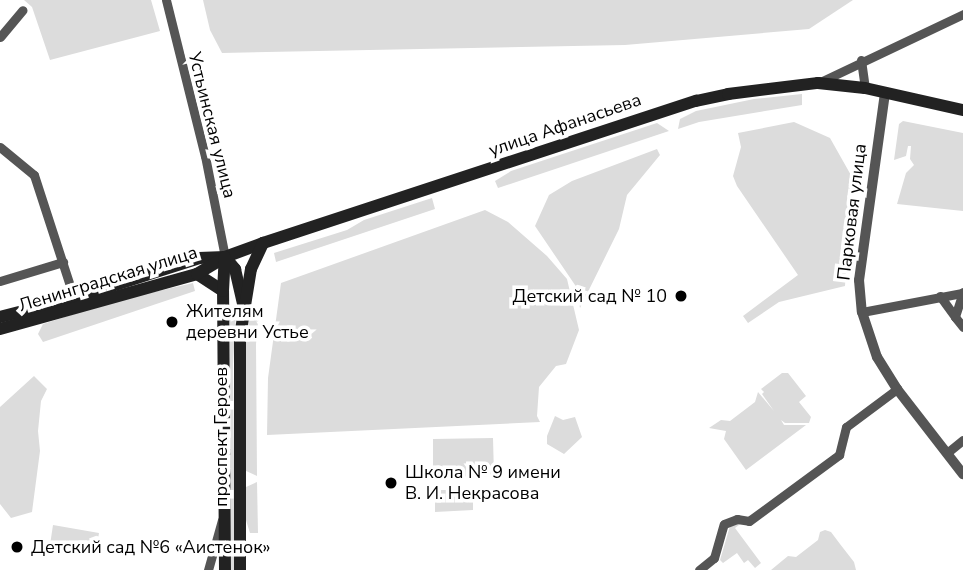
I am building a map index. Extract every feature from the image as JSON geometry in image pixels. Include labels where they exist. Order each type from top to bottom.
[{"type":"main road","name":"улица Афанасьева","points":[[263,243],[696,101],[728,93],[818,83],[885,93]]},
{"type":"main road","points":[[885,93],[963,110]]},
{"type":"main road","name":"Ленинградская улица","points":[[0,329],[197,274],[225,257],[263,243]]},
{"type":"main road","points":[[243,304],[251,269],[263,243]]},
{"type":"main road","name":"Ленинградская улица","points":[[0,317],[74,298],[188,260],[225,257]]},
{"type":"main road","name":"проспект Героев","points":[[225,257],[225,570]]},
{"type":"main road","points":[[225,257],[235,270],[243,304]]},
{"type":"main road","points":[[197,274],[223,292]]},
{"type":"main road","name":"проспект Героев","points":[[240,570],[237,480],[243,304]]},
{"type":"street","name":"Устьинская улица","points":[[166,0],[205,156],[225,257]]},
{"type":"street","points":[[0,37],[23,10]]},
{"type":"street","points":[[818,83],[861,60],[963,14]]},
{"type":"street","points":[[861,60],[861,78],[865,88]]},
{"type":"street","name":"Парковая улица","points":[[885,93],[859,280],[862,312],[877,357],[897,389],[963,474]]},
{"type":"street","points":[[0,147],[34,175],[74,298]]},
{"type":"street","points":[[0,281],[64,262]]},
{"type":"street","points":[[862,312],[963,293],[955,317]]},
{"type":"street","points":[[940,296],[963,327]]},
{"type":"street","points":[[699,570],[715,558],[724,524],[737,519],[749,521],[839,455],[846,427],[897,389]]},
{"type":"street","points":[[948,452],[963,440]]},
{"type":"street","name":"проспект Героев","points":[[208,570],[224,515]]},
{"type":"shaded area","points":[[24,0],[151,0],[160,31],[50,60],[32,7]]},
{"type":"shaded area","points":[[203,0],[853,0],[809,29],[625,45],[222,53],[210,30]]},
{"type":"shaded area","points":[[802,94],[802,105],[699,122],[678,129],[680,119],[696,111],[754,99]]},
{"type":"shaded area","points":[[903,121],[963,133],[963,211],[897,204],[906,173],[914,165],[910,159],[911,146],[908,146],[906,156],[894,160],[899,124]]},
{"type":"shaded area","points":[[794,122],[830,138],[852,177],[845,286],[779,302],[748,323],[743,316],[798,275],[737,186],[733,176],[741,147],[738,133]]},
{"type":"shaded area","points":[[657,123],[669,131],[498,188],[495,181],[511,171]]},
{"type":"shaded area","points":[[657,149],[660,155],[627,195],[619,229],[580,308],[575,285],[535,226],[549,195],[572,181]]},
{"type":"shaded area","points":[[432,198],[435,209],[276,262],[274,253],[347,230],[364,220]]},
{"type":"shaded area","points":[[485,210],[508,222],[547,256],[567,279],[579,330],[566,364],[556,366],[539,387],[537,416],[540,422],[267,435],[268,378],[281,283]]},
{"type":"shaded area","points":[[193,283],[195,291],[43,342],[38,334],[43,324],[115,301]]},
{"type":"shaded area","points":[[229,312],[236,313],[233,364],[235,570],[231,570]]},
{"type":"shaded area","points":[[248,312],[259,312],[256,344],[257,476],[244,470],[244,337]]},
{"type":"shaded area","points":[[782,373],[788,373],[806,396],[799,402],[811,417],[809,423],[785,423],[781,420],[784,425],[806,425],[746,470],[724,439],[726,431],[709,428],[721,420],[730,421],[755,402],[758,392],[774,411],[761,389]]},
{"type":"shaded area","points":[[34,376],[47,389],[41,401],[38,431],[40,451],[32,512],[11,518],[0,504],[0,407]]},
{"type":"shaded area","points":[[555,416],[563,420],[575,417],[582,437],[564,454],[547,444],[547,436]]},
{"type":"shaded area","points":[[493,438],[494,476],[433,477],[433,439]]},
{"type":"shaded area","points":[[257,482],[258,533],[250,533],[245,517],[246,487]]},
{"type":"shaded area","points":[[435,490],[473,490],[473,510],[435,512]]},
{"type":"shaded area","points":[[743,522],[735,528],[761,563],[755,568],[748,560],[744,563],[737,553],[723,563],[720,560],[730,526]]},
{"type":"shaded area","points":[[53,525],[99,533],[96,552],[50,545]]},
{"type":"shaded area","points":[[820,532],[831,532],[854,562],[856,570],[771,570],[788,556],[796,557],[818,540]]},
{"type":"place","name":"Детский сад № 10","points":[[681,296]]},
{"type":"place","name":"Жителям деревни Устье","points":[[172,322]]},
{"type":"place","name":"Школа № 9 имени В. И. Некрасова","points":[[391,483]]},
{"type":"place","name":"Детский сад №6 «Аистенок»","points":[[17,547]]}]
